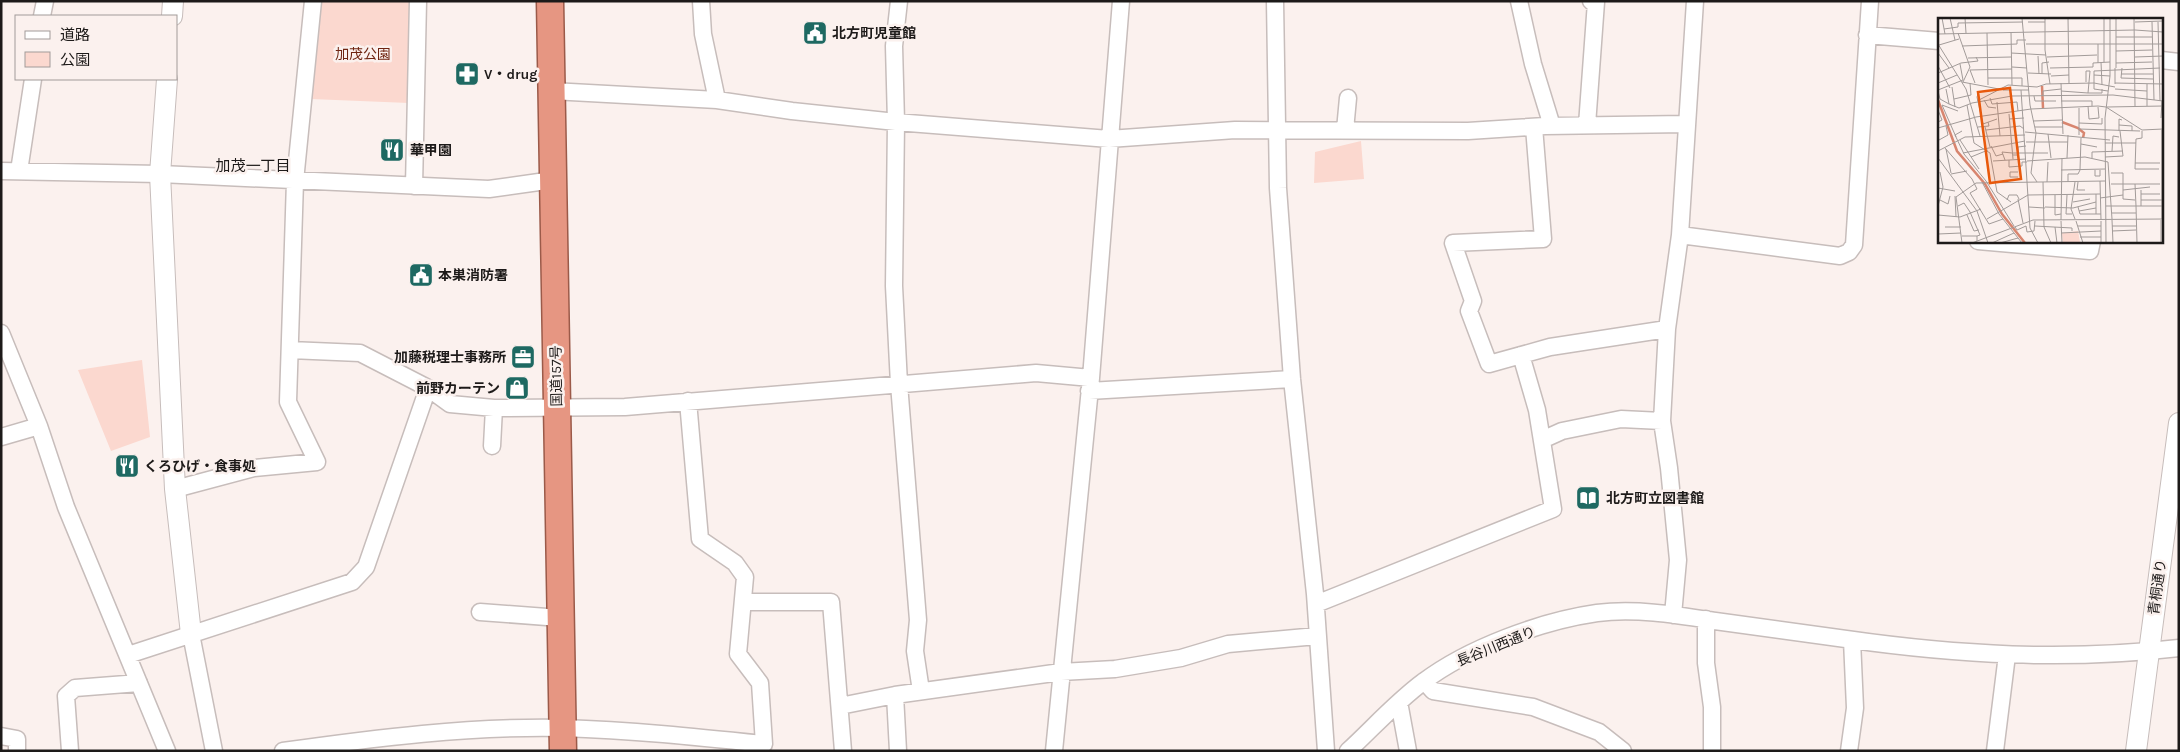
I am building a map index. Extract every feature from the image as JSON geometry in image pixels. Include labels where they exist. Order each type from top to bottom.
[{"type":"highway","name":"国道157号","points":[[550,1],[562,740]]},
{"type":"street","points":[[42,15],[45,1]]},
{"type":"street","points":[[172,15],[173,1]]},
{"type":"street","points":[[175,489],[254,468],[317,462],[288,402],[295,181],[313,1]]},
{"type":"street","points":[[414,186],[418,1]]},
{"type":"street","points":[[702,1],[703,34],[717,100]]},
{"type":"street","points":[[898,1],[894,46],[896,122],[894,286],[899,384],[918,620],[915,650],[921,691]]},
{"type":"street","points":[[1054,751],[1090,385],[1120,1]]},
{"type":"street","points":[[1276,1],[1278,188],[1292,379],[1316,604],[1326,751]]},
{"type":"street","points":[[1519,1],[1532,64],[1552,126]]},
{"type":"street","points":[[1587,125],[1596,2],[1591,1]]},
{"type":"street","points":[[1673,615],[1678,560],[1675,515],[1662,422],[1667,329],[1680,235],[1695,1]]},
{"type":"street","points":[[1680,235],[1840,256],[1849,252],[1854,245],[1870,1]]},
{"type":"street","points":[[1868,35],[1938,41]]},
{"type":"street","points":[[2162,60],[2179,62]]},
{"type":"street","points":[[19,171],[33,80]]},
{"type":"street","points":[[167,80],[160,174],[175,489],[191,634],[214,751]]},
{"type":"street","points":[[552,91],[717,100],[792,111],[896,122],[1109,139],[1149,134],[1276,130],[1468,131],[1552,126],[1686,124]]},
{"type":"street","points":[[1345,130],[1348,98]]},
{"type":"street","points":[[1534,127],[1543,239],[1453,243],[1473,301],[1469,311],[1489,364],[1550,347],[1667,329]]},
{"type":"street","points":[[1,171],[160,174],[489,188],[553,180]]},
{"type":"street","points":[[1989,242],[2090,251],[2092,242]]},
{"type":"street","points":[[1,333],[39,426],[66,507],[167,751]]},
{"type":"street","points":[[290,350],[360,353],[428,388],[450,404],[494,408],[625,407],[1036,373],[1090,385],[1292,379]]},
{"type":"street","points":[[1316,604],[1553,509],[1537,410],[1521,355]]},
{"type":"street","points":[[128,655],[352,582],[366,568],[428,388]]},
{"type":"street","points":[[283,751],[430,733],[562,740],[692,736],[764,744],[760,684],[738,654],[745,577],[736,563],[700,538],[688,401]]},
{"type":"street","points":[[492,446],[494,408]]},
{"type":"street","points":[[1542,440],[1562,431],[1621,419],[1662,422]]},
{"type":"street","name":"青桐通り","points":[[2136,751],[2179,423]]},
{"type":"street","points":[[1,437],[39,426]]},
{"type":"street","points":[[743,602],[831,602],[843,751]]},
{"type":"street","name":"長谷川西通り","points":[[1348,751],[1424,681],[1468,655],[1522,633],[1576,617],[1624,611],[1706,619],[1852,640],[2007,655],[2038,657],[2148,651]]},
{"type":"street","points":[[480,612],[560,618]]},
{"type":"street","points":[[1706,619],[1706,662],[1712,707],[1712,751]]},
{"type":"street","points":[[840,706],[921,691],[1061,672],[1115,669],[1181,658],[1228,644],[1317,636]]},
{"type":"street","points":[[1849,751],[1854,708],[1852,640]]},
{"type":"street","points":[[2148,651],[2179,648]]},
{"type":"street","points":[[1995,751],[2007,655]]},
{"type":"street","points":[[1424,681],[1433,691],[1533,708],[1599,732],[1623,751]]},
{"type":"street","points":[[70,751],[66,696],[75,688],[139,683]]},
{"type":"street","points":[[895,695],[898,751]]},
{"type":"street","points":[[1399,702],[1408,751]]},
{"type":"street","points":[[1,736],[17,739],[17,751]]},
{"type":"green space","name":"加茂公園","points":[[322,1],[411,1],[409,103],[311,99]]},
{"type":"green space","points":[[1361,141],[1364,179],[1314,183],[1315,152]]},
{"type":"green space","points":[[142,360],[150,437],[111,451],[78,370]]},
{"type":"place","name":"北方町児童館","points":[[815,33]]},
{"type":"place","name":"V・drug","points":[[467,74]]},
{"type":"place","name":"華甲園","points":[[392,150]]},
{"type":"place","name":"本巣消防署","points":[[421,275]]},
{"type":"place","name":"加藤税理士事務所","points":[[523,357]]},
{"type":"place","name":"前野カーテン","points":[[517,388]]},
{"type":"place","name":"くろひげ・食事処","points":[[127,466]]},
{"type":"place","name":"北方町立図書館","points":[[1588,498]]},
{"type":"district","name":"加茂一丁目","points":[[253,166]]}]
